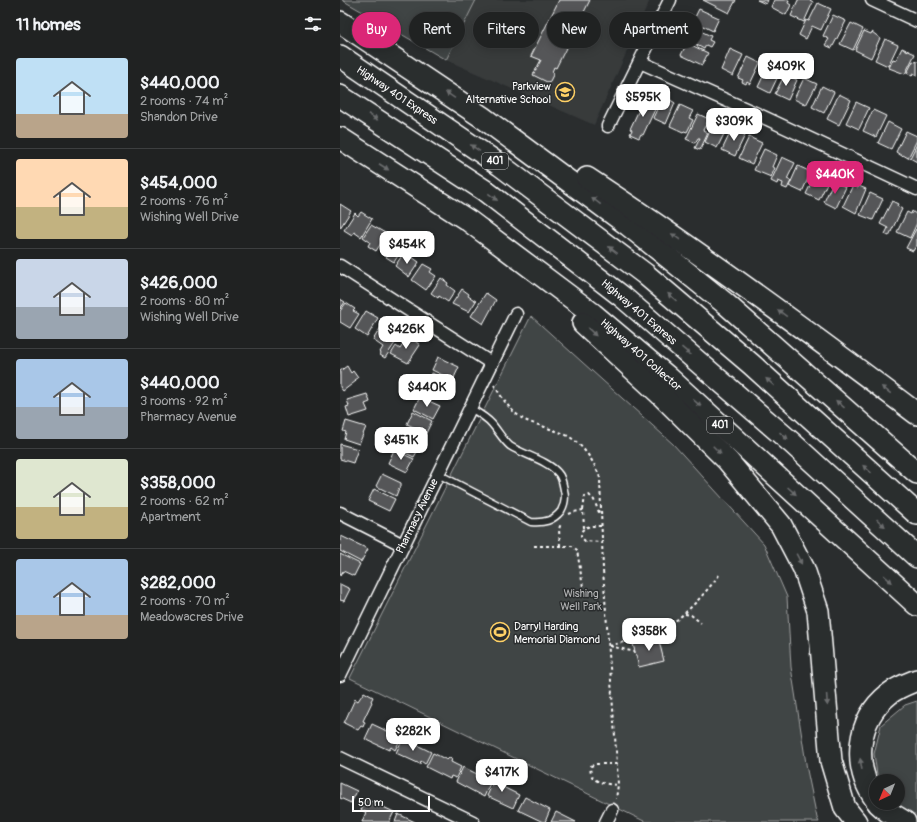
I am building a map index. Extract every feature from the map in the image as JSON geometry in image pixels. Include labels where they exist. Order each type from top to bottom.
[{"type":"highway","name":"401","points":[[340,22],[482,117],[628,225],[726,304],[917,473]]},
{"type":"highway","name":"Highway 401 Express","points":[[340,56],[500,165],[644,274],[751,364],[917,514]]},
{"type":"highway","name":"Highway 401 Express","points":[[340,96],[484,190],[624,298],[792,443],[917,557]]},
{"type":"highway","points":[[482,117],[560,160],[648,218],[741,282],[917,414]]},
{"type":"highway","name":"Highway 401 Collector","points":[[340,138],[469,221],[514,256],[594,314],[669,378],[917,605]]},
{"type":"highway","points":[[514,256],[659,393],[728,461],[781,525],[804,569],[818,611],[832,761],[845,808],[856,822]]},
{"type":"highway","points":[[869,429],[917,468]]},
{"type":"highway","points":[[869,788],[861,768],[860,746],[865,727],[873,711],[889,694],[902,686],[917,680]]},
{"type":"highway","points":[[886,810],[906,822]]},
{"type":"street","points":[[608,126],[670,0]]},
{"type":"street","points":[[872,0],[917,21]]},
{"type":"street","points":[[640,62],[750,110],[917,189]]},
{"type":"street","points":[[340,266],[489,368]]},
{"type":"street","name":"Pharmacy Avenue","points":[[340,675],[516,314]]},
{"type":"street","points":[[340,513],[403,545]]},
{"type":"street","points":[[340,758],[473,822]]},
{"type":"street","points":[[606,822],[612,810]]},
{"type":"lane","points":[[438,474],[531,522],[550,521],[562,509],[565,502],[565,496],[562,480],[558,473],[548,465],[510,446],[491,423],[470,408]]},
{"type":"path","points":[[489,368],[506,404],[519,416],[531,423],[567,435],[579,444],[587,453],[597,469],[600,478],[602,570],[609,646],[618,785],[612,810]]},
{"type":"path","points":[[601,518],[594,500],[589,495],[585,496],[583,510],[584,528],[581,532],[581,537],[585,541],[602,542]]},
{"type":"path","points":[[560,546],[560,524],[570,514],[583,510]]},
{"type":"path","points":[[584,528],[589,526],[601,526]]},
{"type":"path","points":[[534,546],[572,546],[577,550],[583,587]]},
{"type":"path","points":[[609,646],[656,633],[686,614],[708,590],[720,574]]},
{"type":"path","points":[[686,614],[691,615],[701,623]]},
{"type":"path","points":[[609,646],[635,652]]},
{"type":"path","points":[[617,764],[596,764],[591,766],[590,770],[593,777],[598,782],[618,785]]},
{"type":"shaded area","name":"Parkview Alternative School","points":[[476,0],[650,0],[645,12],[609,12],[609,48],[628,48],[594,125],[446,60],[452,48],[465,48],[465,22]]},
{"type":"green space","points":[[342,0],[476,0],[465,22],[465,12],[409,12],[409,39],[401,34],[401,12],[363,12]]},
{"type":"green space","points":[[425,48],[452,48],[446,60]]},
{"type":"green space","name":"Wishing Well Park","points":[[531,316],[673,444],[764,544],[787,597],[791,667],[807,770],[819,822],[646,822],[350,678]]},
{"type":"green space","points":[[917,701],[917,821],[902,816],[898,810],[905,810],[905,774],[877,774],[874,754],[881,725],[905,705]]},
{"type":"building","points":[[559,0],[590,0],[584,12],[553,12]]},
{"type":"building","points":[[703,0],[736,0],[729,13]]},
{"type":"building","points":[[757,0],[768,0],[766,4]]},
{"type":"building","points":[[774,0],[789,0],[788,3],[791,5],[786,15],[771,7]]},
{"type":"building","points":[[798,0],[810,0],[813,2],[804,22],[791,16]]},
{"type":"building","points":[[818,3],[831,9],[821,30],[812,26],[806,39],[799,35],[806,20],[809,21]]},
{"type":"building","points":[[699,9],[719,18],[713,31],[702,26],[702,12],[698,12]]},
{"type":"building","points":[[833,15],[846,21],[832,48],[825,45],[829,39],[823,36]]},
{"type":"building","points":[[851,23],[863,29],[853,50],[840,44]]},
{"type":"building","points":[[547,24],[547,48],[566,48],[556,68],[554,67],[552,72],[554,73],[549,83],[533,75],[541,60],[531,56],[535,48],[539,48],[539,40]]},
{"type":"building","points":[[864,31],[871,34],[872,32],[880,38],[871,58],[855,50]]},
{"type":"building","points":[[702,32],[711,36],[709,40],[713,42],[710,47],[706,45],[704,49],[702,48]]},
{"type":"building","points":[[885,39],[898,45],[888,66],[875,60]]},
{"type":"building","points":[[684,48],[698,48],[708,53],[702,65],[681,55]]},
{"type":"building","points":[[902,48],[915,54],[905,74],[889,68],[893,59],[896,60]]},
{"type":"building","points":[[730,49],[743,55],[733,76],[721,70]]},
{"type":"building","points":[[748,57],[760,63],[750,84],[747,82],[746,84],[742,82],[743,80],[738,78]]},
{"type":"building","points":[[913,61],[917,61],[917,75],[913,73],[912,76],[907,73]]},
{"type":"building","points":[[768,66],[780,72],[770,93],[758,87]]},
{"type":"building","points":[[785,74],[797,80],[788,100],[775,94]]},
{"type":"building","points":[[804,78],[817,84],[806,105],[794,99]]},
{"type":"building","points":[[822,86],[834,92],[824,113],[812,107]]},
{"type":"building","points":[[839,94],[851,100],[839,125],[827,119]]},
{"type":"building","points":[[663,96],[669,98],[675,103],[666,124],[653,118]]},
{"type":"building","points":[[644,99],[657,105],[643,135],[641,134],[639,138],[630,134],[632,130],[630,129]]},
{"type":"building","points":[[856,102],[869,108],[859,129],[846,123]]},
{"type":"building","points":[[680,105],[693,111],[689,118],[693,120],[687,132],[683,132],[670,126]]},
{"type":"building","points":[[873,110],[886,116],[876,137],[863,131]]},
{"type":"building","points":[[698,114],[709,119],[703,130],[708,133],[700,150],[695,148],[700,138],[698,138],[695,143],[686,139]]},
{"type":"building","points":[[717,121],[727,128],[717,148],[705,142],[714,122]]},
{"type":"building","points":[[888,122],[901,129],[891,149],[878,143]]},
{"type":"building","points":[[732,129],[745,135],[735,156],[722,150]]},
{"type":"building","points":[[906,131],[917,136],[917,140],[908,158],[896,152]]},
{"type":"building","points":[[749,137],[762,143],[752,164],[739,158]]},
{"type":"building","points":[[917,144],[917,162],[910,158]]},
{"type":"building","points":[[764,149],[777,155],[772,167],[775,168],[771,177],[754,170]]},
{"type":"building","points":[[782,157],[795,163],[787,179],[791,181],[787,189],[782,187],[783,183],[778,181],[777,184],[771,181]]},
{"type":"building","points":[[798,166],[811,172],[802,192],[789,186]]},
{"type":"building","points":[[816,173],[829,179],[819,200],[806,194]]},
{"type":"building","points":[[833,182],[846,187],[836,208],[824,202]]},
{"type":"building","points":[[853,185],[858,188],[859,186],[866,189],[856,213],[843,206]]},
{"type":"building","points":[[870,193],[883,199],[873,220],[860,215]]},
{"type":"building","points":[[892,201],[898,204],[897,206],[902,209],[889,236],[885,234],[888,228],[880,224]]},
{"type":"building","points":[[340,204],[351,211],[340,228]]},
{"type":"building","points":[[912,211],[917,215],[917,223],[910,238],[897,232],[907,212],[911,214]]},
{"type":"building","points":[[361,212],[372,219],[361,237],[354,232],[352,235],[344,230],[355,213],[358,216]]},
{"type":"building","points":[[371,225],[387,234],[376,251],[368,246],[370,242],[363,237]]},
{"type":"building","points":[[916,229],[917,246],[913,251],[906,248]]},
{"type":"building","points":[[389,236],[405,245],[394,262],[386,257],[388,254],[381,249]]},
{"type":"building","points":[[403,254],[411,259],[412,257],[419,262],[409,277],[395,266]]},
{"type":"building","points":[[423,264],[432,269],[430,272],[436,276],[426,290],[412,280]]},
{"type":"building","points":[[441,278],[455,291],[448,302],[431,293]]},
{"type":"building","points":[[462,289],[469,294],[468,296],[476,301],[469,312],[452,304]]},
{"type":"building","points":[[486,293],[496,300],[483,324],[471,316]]},
{"type":"building","points":[[340,299],[345,302],[340,309]]},
{"type":"building","points":[[346,303],[355,309],[353,311],[359,314],[350,328],[340,322],[340,311]]},
{"type":"building","points":[[366,311],[378,318],[367,337],[355,329]]},
{"type":"building","points":[[384,322],[396,327],[395,329],[397,330],[392,337],[397,340],[385,358],[380,355],[383,347],[373,340]]},
{"type":"building","points":[[408,337],[420,345],[408,363],[391,354],[396,346],[400,349]]},
{"type":"building","points":[[438,357],[459,367],[453,380],[432,370]]},
{"type":"building","points":[[347,366],[351,373],[353,371],[358,378],[343,391],[340,387],[340,371]]},
{"type":"building","points":[[432,373],[451,382],[444,395],[431,388],[429,393],[411,384],[414,377],[427,383]]},
{"type":"building","points":[[367,394],[370,402],[365,404],[368,411],[349,417],[346,407],[349,406],[347,400]]},
{"type":"building","points":[[420,397],[440,406],[433,419],[414,409]]},
{"type":"building","points":[[413,411],[432,421],[426,433],[407,424]]},
{"type":"building","points":[[346,421],[366,427],[359,444],[344,439],[346,432],[343,431]]},
{"type":"building","points":[[398,435],[421,445],[414,457],[395,448],[398,441],[396,440]]},
{"type":"building","points":[[340,444],[358,449],[353,463],[340,459]]},
{"type":"building","points":[[394,450],[414,459],[407,472],[388,463]]},
{"type":"building","points":[[382,474],[401,483],[396,496],[376,486]]},
{"type":"building","points":[[374,489],[395,499],[389,511],[368,501]]},
{"type":"building","points":[[341,536],[368,549],[361,562],[340,551]]},
{"type":"building","points":[[340,554],[360,564],[354,576],[343,571],[340,576]]},
{"type":"building","points":[[340,584],[350,589],[344,601],[340,600]]},
{"type":"building","points":[[658,637],[664,661],[639,667],[633,644]]},
{"type":"building","points":[[364,692],[373,697],[363,721],[365,722],[363,727],[361,726],[358,730],[344,723],[355,699],[358,701]]},
{"type":"building","points":[[372,724],[387,731],[388,730],[401,738],[395,750],[391,747],[389,750],[365,739]]},
{"type":"building","points":[[403,738],[431,752],[425,764],[421,761],[420,764],[396,753]]},
{"type":"building","points":[[433,753],[447,760],[449,758],[452,759],[451,762],[461,767],[456,778],[451,776],[450,779],[426,767]]},
{"type":"building","points":[[463,767],[491,781],[484,797],[456,782]]},
{"type":"building","points":[[496,776],[504,780],[501,786],[519,795],[513,808],[487,796]]},
{"type":"building","points":[[340,783],[357,791],[351,803],[340,798]]},
{"type":"building","points":[[525,797],[550,810],[545,822],[518,810]]},
{"type":"building","points":[[366,799],[394,812],[389,822],[362,822],[366,812],[361,810]]},
{"type":"building","points":[[556,812],[576,822],[551,822]]},
{"type":"building","points":[[398,814],[415,822],[395,822]]},
{"type":"place","name":"Parkview Alternative School","points":[[565,92]]},
{"type":"place","name":"Darryl Harding Memorial Diamond","points":[[500,632]]}]
